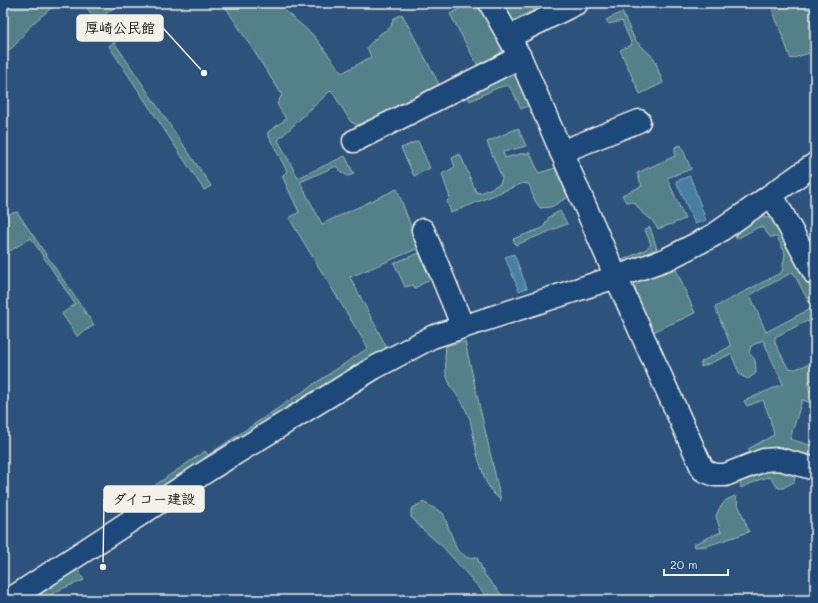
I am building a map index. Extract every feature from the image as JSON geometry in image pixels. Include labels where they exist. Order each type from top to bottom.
[{"type":"street","points":[[490,3],[520,57],[616,278],[704,470],[715,475],[725,475],[764,460],[779,459],[815,469]]},
{"type":"street","points":[[508,37],[577,3]]},
{"type":"street","points":[[354,140],[520,57]]},
{"type":"street","points":[[561,152],[640,121]]},
{"type":"street","points":[[9,600],[210,469],[374,368],[432,337],[616,278],[667,259],[714,235],[815,164]]},
{"type":"street","points":[[772,195],[815,274]]},
{"type":"street","points":[[423,230],[463,327]]},
{"type":"green space","points":[[8,3],[57,3],[32,24],[16,44],[3,56],[3,10]]},
{"type":"green space","points":[[88,3],[112,3],[115,7],[96,21],[85,5]]},
{"type":"green space","points":[[223,3],[276,3],[314,36],[342,73],[371,57],[367,47],[380,34],[391,27],[393,19],[402,14],[440,86],[360,126],[351,122],[331,90],[278,140],[298,178],[345,156],[354,174],[348,176],[341,172],[336,166],[300,182],[322,224],[397,189],[419,248],[350,277],[388,350],[125,515],[122,508],[205,451],[208,455],[368,348],[289,218],[299,212],[282,176],[287,171],[267,133],[286,119],[277,104],[282,95]]},
{"type":"green space","points":[[470,3],[481,3],[503,45],[498,60],[479,68],[450,14]]},
{"type":"green space","points":[[501,3],[546,3],[511,22]]},
{"type":"green space","points":[[770,3],[815,3],[815,51],[791,59]]},
{"type":"green space","points":[[622,12],[635,40],[654,58],[663,83],[640,94],[620,50],[632,45],[622,21],[609,24],[606,20]]},
{"type":"green space","points":[[114,42],[211,186],[204,190],[109,46]]},
{"type":"green space","points":[[505,75],[513,75],[519,79],[530,105],[521,109],[508,85],[497,88],[470,101],[467,94]]},
{"type":"green space","points":[[518,128],[526,146],[503,152],[505,158],[530,153],[539,173],[555,168],[568,197],[551,207],[540,208],[535,201],[529,184],[523,183],[451,213],[447,201],[450,198],[442,174],[455,167],[452,158],[460,154],[476,192],[481,193],[500,184],[502,178],[487,142]]},
{"type":"green space","points":[[418,141],[430,168],[414,176],[401,148]]},
{"type":"green space","points":[[681,145],[691,169],[667,178],[685,219],[658,229],[651,219],[643,214],[634,202],[626,202],[622,195],[642,186],[637,173],[675,156],[675,147]]},
{"type":"green space","points":[[560,211],[567,224],[516,245],[513,239],[543,228],[549,217]]},
{"type":"green space","points":[[17,212],[94,325],[77,336],[62,314],[75,304],[31,238],[3,255],[3,215]]},
{"type":"green space","points":[[760,217],[771,218],[815,293],[815,327],[807,321],[775,337],[775,343],[788,368],[795,369],[815,362],[815,378],[808,382],[808,386],[809,390],[815,392],[815,404],[802,400],[790,439],[815,447],[815,458],[770,451],[750,453],[748,449],[774,435],[770,418],[763,400],[747,406],[744,401],[783,384],[763,340],[751,346],[749,353],[755,360],[756,373],[748,379],[740,375],[731,354],[701,367],[701,362],[731,346],[715,307],[782,272],[785,253],[777,237],[770,237],[762,227],[759,227],[736,239],[735,235]],"holes":[[[793,272],[812,308],[766,332],[750,295]]]},
{"type":"green space","points":[[650,227],[657,249],[624,263],[622,260],[645,250],[651,244],[645,230]]},
{"type":"green space","points":[[419,253],[430,279],[415,288],[413,285],[405,287],[394,263]]},
{"type":"green space","points":[[675,267],[695,313],[653,332],[637,297],[635,286],[643,279]]},
{"type":"green space","points":[[459,342],[465,342],[501,501],[493,493],[486,482],[477,454],[470,419],[462,402],[451,387],[446,374],[446,346]]},
{"type":"green space","points":[[772,468],[796,473],[794,482],[783,488],[778,488],[770,477],[761,479],[741,488],[740,482],[744,477]]},
{"type":"green space","points":[[735,496],[749,532],[707,546],[695,547],[694,544],[721,532],[716,516],[726,500]]},
{"type":"green space","points":[[423,502],[443,513],[457,550],[468,558],[477,557],[484,574],[506,600],[490,600],[443,547],[422,529],[411,517],[411,509]]},
{"type":"green space","points":[[75,566],[84,580],[62,588],[51,595],[53,600],[32,600],[26,598]]},
{"type":"water","points":[[690,176],[706,220],[695,224],[676,181]]},
{"type":"water","points":[[514,254],[527,288],[519,291],[505,257]]},
{"type":"place","name":"厚崎公民館","points":[[204,73]]},
{"type":"place","name":"ダイコー建設","points":[[103,567]]}]
